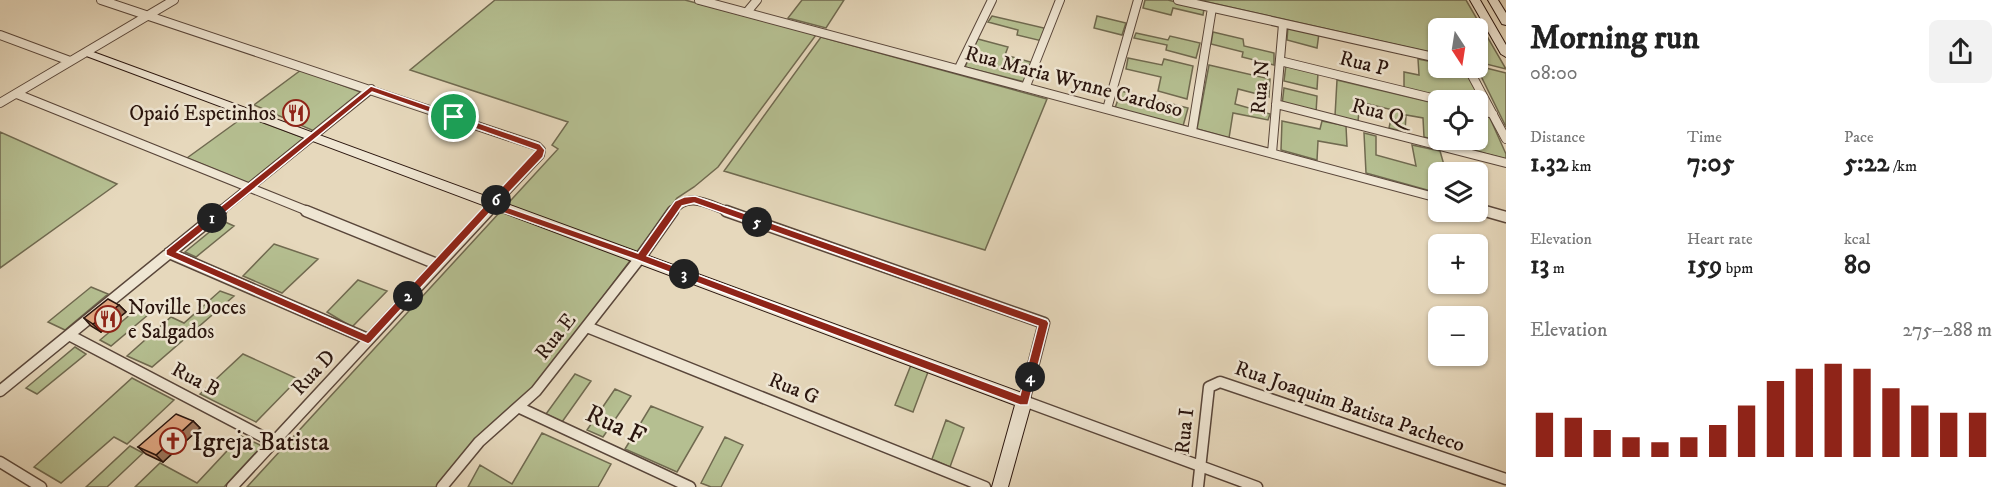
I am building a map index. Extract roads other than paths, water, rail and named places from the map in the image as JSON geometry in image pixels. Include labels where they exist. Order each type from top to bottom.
[{"type":"street","points":[[101,0],[371,89]]},
{"type":"street","points":[[0,103],[174,0]]},
{"type":"street","name":"Rua Maria Wynne Cardoso","points":[[699,0],[1428,195]]},
{"type":"street","points":[[747,12],[757,0]]},
{"type":"street","points":[[959,68],[992,0]]},
{"type":"street","points":[[1026,86],[1060,0]]},
{"type":"street","points":[[1107,109],[1138,0]]},
{"type":"street","points":[[1178,0],[1428,56]]},
{"type":"street","points":[[1475,0],[1506,54]]},
{"type":"street","points":[[1493,0],[1506,22]]},
{"type":"street","points":[[1192,132],[1212,8]]},
{"type":"street","name":"Rua N","points":[[1272,153],[1283,24]]},
{"type":"street","points":[[0,35],[70,61]]},
{"type":"street","points":[[85,52],[491,205],[1257,487]]},
{"type":"street","name":"Rua P","points":[[1280,61],[1428,97]]},
{"type":"street","points":[[1474,78],[1506,139]]},
{"type":"street","points":[[0,390],[371,89]]},
{"type":"street","name":"Rua D","points":[[232,487],[491,205],[540,155],[541,150],[537,146],[371,89]]},
{"type":"street","points":[[17,94],[437,264]]},
{"type":"street","name":"Rua Q","points":[[1276,104],[1506,163]]},
{"type":"street","points":[[1488,112],[1494,114]]},
{"type":"street","name":"Rua E","points":[[441,487],[479,442],[520,408],[587,327],[678,204],[688,200],[698,201],[1044,323],[1024,401]]},
{"type":"street","points":[[1488,212],[1506,217]]},
{"type":"street","points":[[170,253],[368,339]]},
{"type":"street","name":"Rua G","points":[[587,327],[985,487]]},
{"type":"street","name":"Rua B","points":[[69,335],[273,442]]},
{"type":"street","name":"Rua I","points":[[1198,487],[1209,387],[1215,382]]},
{"type":"street","name":"Rua Joaquim Batista Pacheco","points":[[1215,382],[1228,384],[1506,479]]},
{"type":"street","points":[[1000,487],[1024,401]]},
{"type":"street","name":"Rua F","points":[[520,408],[690,487]]},
{"type":"street","points":[[0,462],[41,487]]},
{"type":"place","name":"Opaió Espetinhos","points":[[296,113]]},
{"type":"place","name":"Noville Doces e Salgados","points":[[108,319]]},
{"type":"place","name":"Igreja Batista","points":[[173,441]]}]
